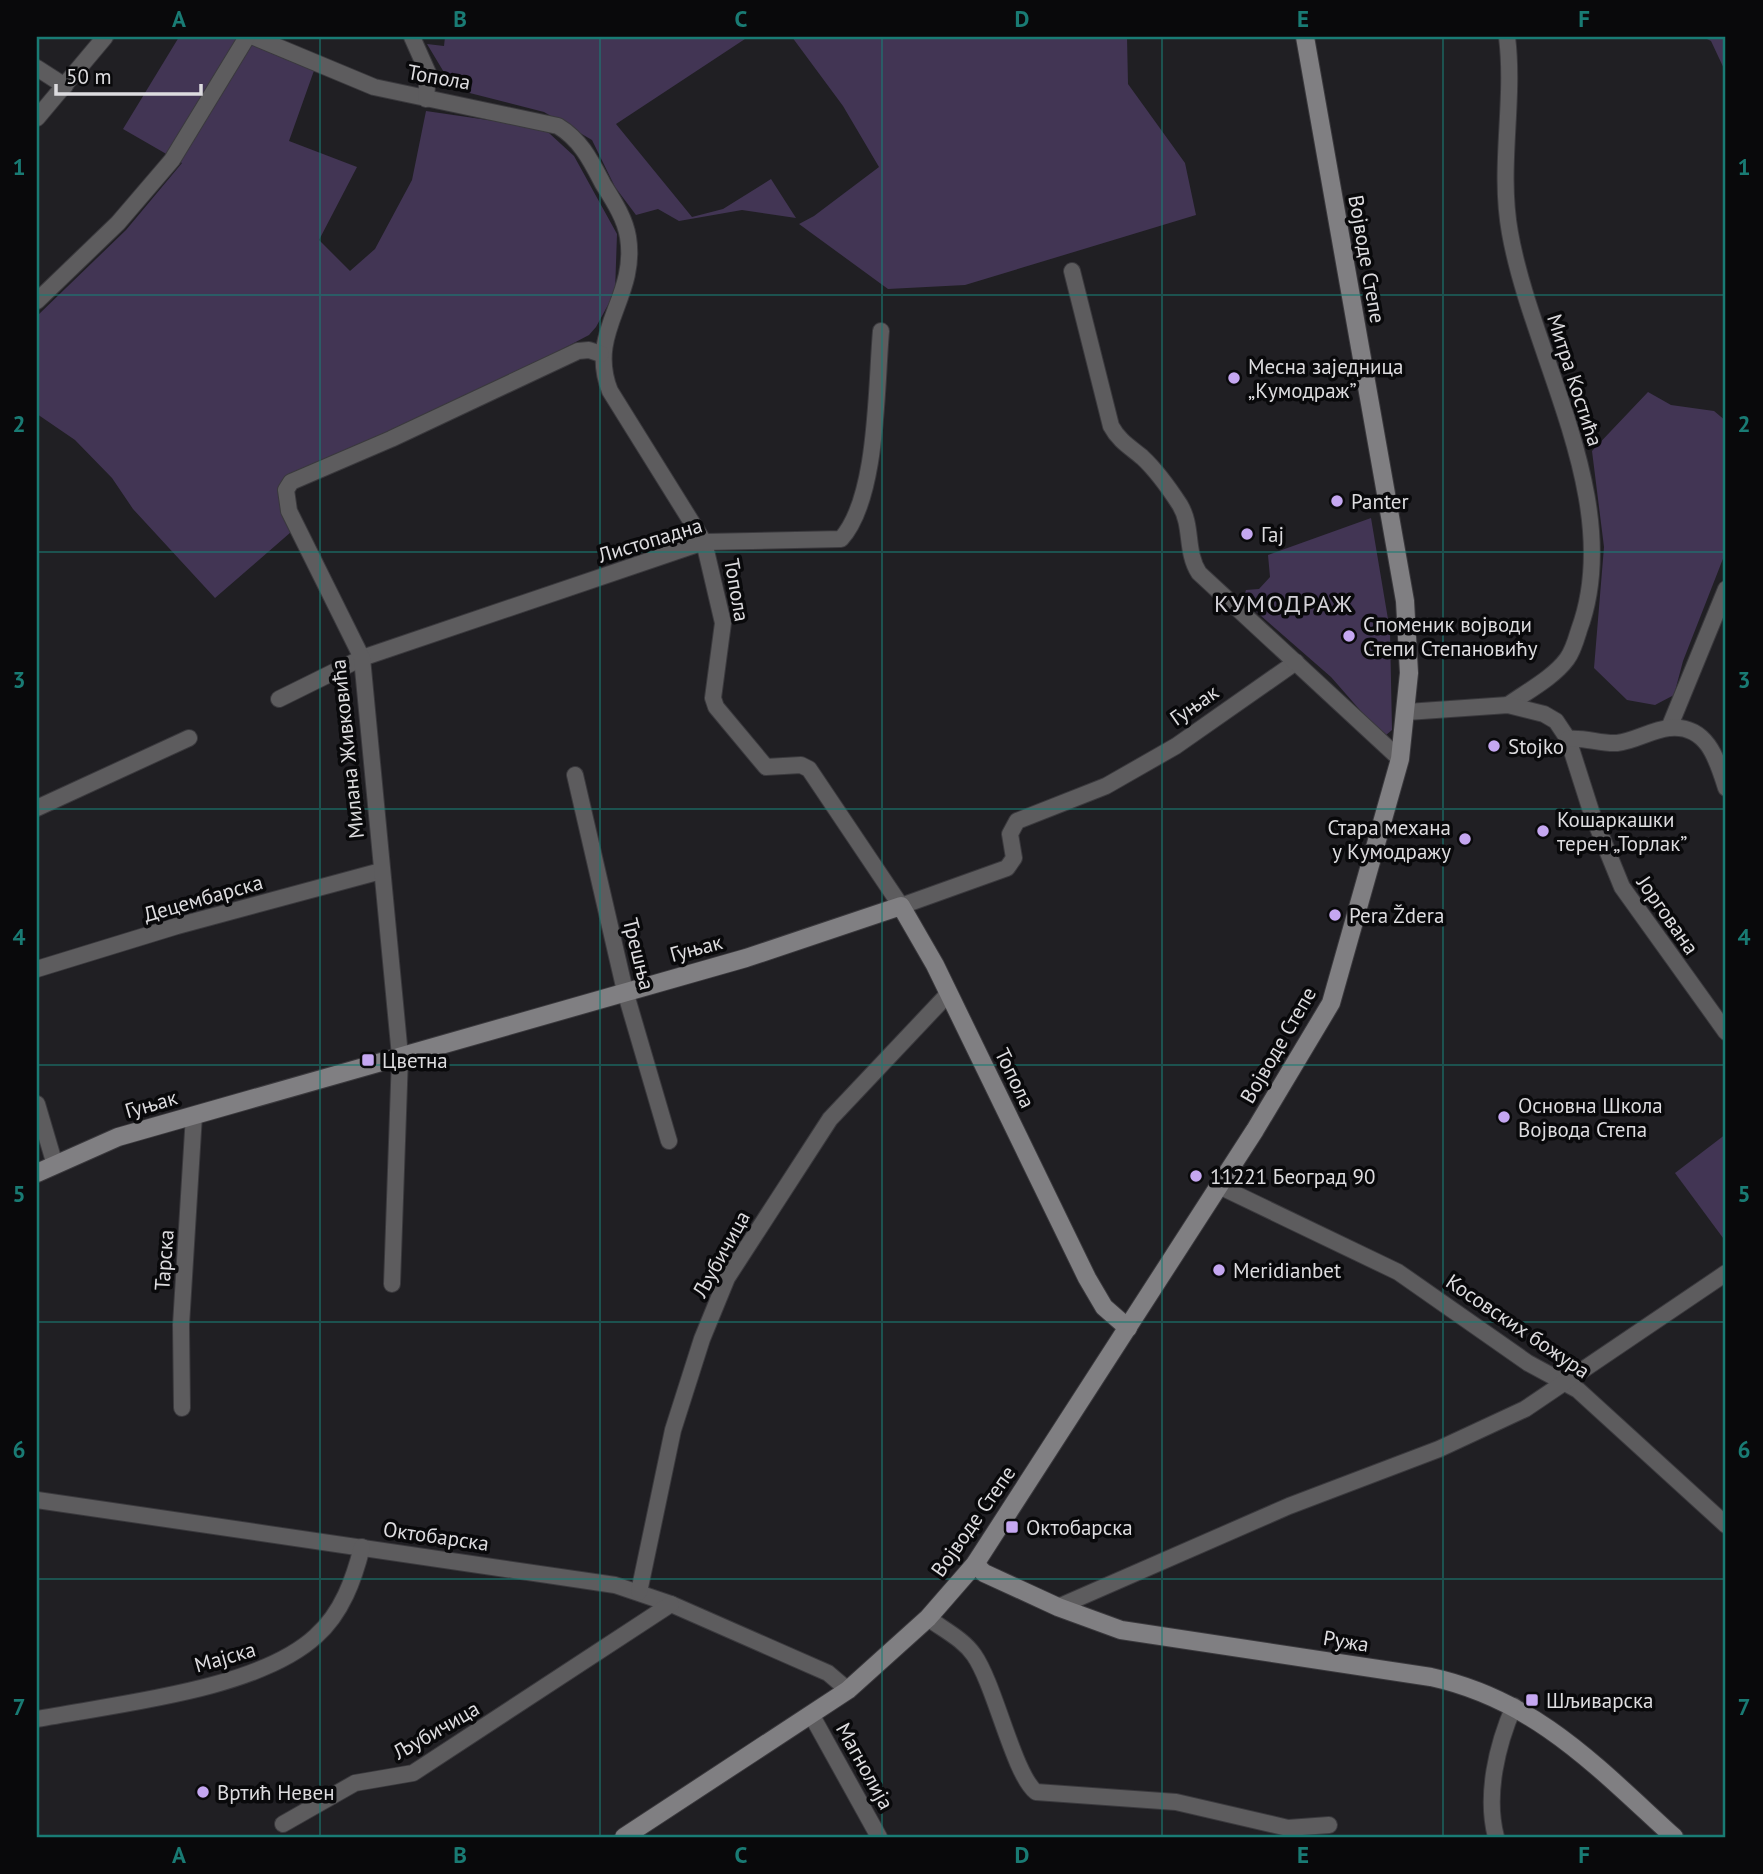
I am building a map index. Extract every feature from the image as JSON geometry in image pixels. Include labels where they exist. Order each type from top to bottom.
[{"type":"street","points":[[37,118],[105,37]]},
{"type":"street","points":[[37,302],[118,223],[172,160],[247,37]]},
{"type":"street","name":"Топола","points":[[254,37],[336,74],[394,93],[497,110],[558,125],[580,145],[618,210],[628,234],[627,280],[601,354],[603,374],[610,391],[704,542],[711,561],[723,623],[713,688],[716,708],[766,767],[801,765],[809,769],[901,906],[949,993],[1087,1278],[1104,1307],[1128,1328]]},
{"type":"street","points":[[412,37],[428,73],[426,99]]},
{"type":"street","name":"Војводе Степе","points":[[624,1837],[848,1690],[928,1618],[975,1564],[1219,1186],[1331,1003],[1400,759],[1407,712],[1408,622],[1305,37]]},
{"type":"street","name":"Митра Костића","points":[[1507,37],[1510,73],[1504,185],[1509,229],[1522,285],[1577,455],[1589,527],[1591,564],[1583,619],[1566,660],[1508,705]]},
{"type":"street","points":[[37,68],[65,86]]},
{"type":"street","points":[[1072,271],[1111,426],[1116,436],[1154,470],[1182,508],[1187,520],[1189,553],[1199,573],[1400,759]]},
{"type":"street","name":"Листопадна","points":[[279,699],[362,658],[704,542],[841,539],[852,527],[867,483],[881,331]]},
{"type":"street","name":"Милана Живковића","points":[[392,1284],[400,1056],[397,1001],[381,871],[362,658],[289,511],[286,490],[291,482],[391,439],[578,351],[589,350],[601,354]]},
{"type":"street","points":[[1669,728],[1726,589]]},
{"type":"street","name":"Гуњак","points":[[37,1173],[118,1137],[746,958],[1007,868],[1014,858],[1010,834],[1017,821],[1107,786],[1176,746],[1296,662]]},
{"type":"street","name":"Јоргована","points":[[1407,712],[1508,705],[1544,714],[1556,721],[1568,739],[1591,811],[1622,887],[1726,1032]]},
{"type":"street","points":[[1568,739],[1583,737],[1620,742],[1669,728],[1697,733],[1708,742],[1726,788]]},
{"type":"street","points":[[37,808],[189,738]]},
{"type":"street","name":"Трешња","points":[[575,775],[625,991],[669,1141]]},
{"type":"street","name":"Децембарска","points":[[37,969],[177,926],[381,871]]},
{"type":"street","name":"Љубичица","points":[[639,1592],[673,1430],[702,1339],[727,1278],[830,1119],[949,993]]},
{"type":"street","points":[[37,1104],[55,1165]]},
{"type":"street","name":"Тарска","points":[[182,1408],[181,1325],[194,1115]]},
{"type":"street","name":"Косовских божура","points":[[1219,1186],[1398,1272],[1528,1363],[1578,1390],[1726,1525]]},
{"type":"street","points":[[1058,1607],[1289,1506],[1439,1449],[1525,1409],[1726,1273]]},
{"type":"street","name":"Октобарска","points":[[37,1500],[615,1585],[671,1604],[828,1673],[848,1690]]},
{"type":"street","name":"Мајска","points":[[37,1719],[251,1674],[285,1659],[317,1635],[337,1611],[353,1581],[362,1547]]},
{"type":"street","name":"Ружа","points":[[975,1564],[985,1573],[1058,1607],[1132,1633],[1431,1677],[1467,1686],[1514,1706],[1575,1747],[1674,1837]]},
{"type":"street","name":"Љубичица","points":[[283,1824],[355,1783],[413,1773],[671,1604]]},
{"type":"street","points":[[928,1618],[963,1643],[978,1662],[1024,1775],[1036,1792],[1176,1802],[1287,1828],[1329,1825]]},
{"type":"street","points":[[1496,1837],[1491,1808],[1495,1773],[1503,1735],[1514,1706]]},
{"type":"street","name":"Магнолија","points":[[812,1716],[880,1837]]},
{"type":"shaded area","points":[[179,37],[254,37],[316,65],[289,141],[357,167],[319,240],[350,271],[375,249],[412,180],[426,111],[535,127],[549,133],[574,156],[617,234],[615,292],[589,335],[391,439],[323,461],[286,497],[291,532],[215,598],[133,509],[112,478],[75,440],[37,414],[37,316],[126,230],[182,163],[123,129]]},
{"type":"shaded area","points":[[445,37],[748,37],[616,124],[692,217],[723,209],[771,179],[796,218],[742,210],[679,221],[658,209],[636,215],[615,187],[592,140],[544,112],[454,89],[427,44],[444,46]]},
{"type":"shaded area","points":[[792,37],[1127,37],[1128,84],[1185,163],[1196,215],[965,285],[888,289],[799,224],[814,216],[879,167],[843,106]]},
{"type":"shaded area","points":[[1703,37],[1726,37],[1726,73],[1711,41]]},
{"type":"shaded area","points":[[1648,392],[1671,405],[1714,411],[1726,421],[1726,551],[1683,661],[1674,695],[1655,705],[1627,700],[1594,668],[1604,547],[1592,451]]},
{"type":"shaded area","points":[[1371,518],[1390,631],[1392,730],[1386,735],[1381,734],[1331,677],[1243,600],[1246,590],[1259,589],[1270,577],[1268,555]]},
{"type":"shaded area","points":[[1726,1134],[1726,1242],[1675,1173]]},
{"type":"place","name":"Месна заједница „Кумодраж”","points":[[1234,378]]},
{"type":"place","name":"Panter","points":[[1337,501]]},
{"type":"place","name":"Гај","points":[[1247,534]]},
{"type":"place","name":"Споменик војводи Степи Степановићу","points":[[1349,636]]},
{"type":"place","name":"Stojko","points":[[1494,746]]},
{"type":"place","name":"Кошаркашки терен „Торлак”","points":[[1543,831]]},
{"type":"place","name":"Стара механа у Кумодражу","points":[[1465,839]]},
{"type":"place","name":"Pera Ždera","points":[[1335,915]]},
{"type":"place","name":"Цветна","points":[[368,1060]]},
{"type":"place","name":"Основна Школа Војвода Степа","points":[[1504,1117]]},
{"type":"place","name":"11221 Београд 90","points":[[1196,1176]]},
{"type":"place","name":"Meridianbet","points":[[1219,1270]]},
{"type":"place","name":"Октобарска","points":[[1012,1527]]},
{"type":"place","name":"Шљиварска","points":[[1532,1700]]},
{"type":"place","name":"Вртић Невен","points":[[203,1792]]},
{"type":"district","name":"КУМОДРАЖ","points":[[1284,603]]}]
